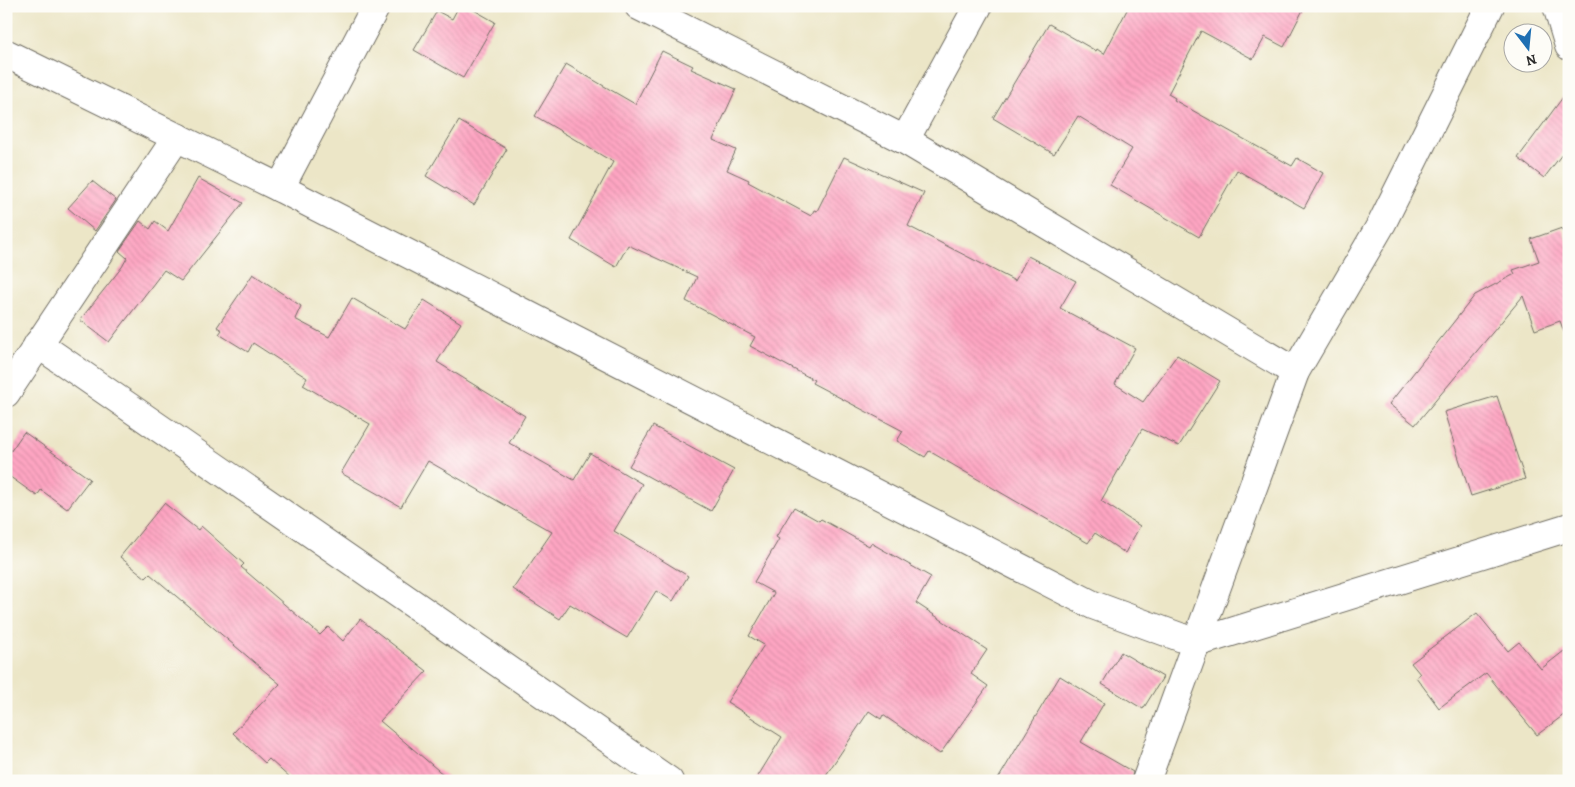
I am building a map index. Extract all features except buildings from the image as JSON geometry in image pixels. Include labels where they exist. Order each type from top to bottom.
[{"type":"street","points":[[280,188],[376,6]]},
{"type":"street","points":[[639,6],[905,140],[1296,372]]},
{"type":"street","points":[[905,140],[978,6]]},
{"type":"street","points":[[1146,781],[1296,372],[1382,223],[1490,6]]},
{"type":"street","points":[[1557,6],[1569,46]]},
{"type":"street","points":[[7,54],[280,188],[1093,605],[1196,643],[1569,527]]},
{"type":"street","points":[[6,393],[177,137]]},
{"type":"street","points":[[38,344],[661,779]]}]
